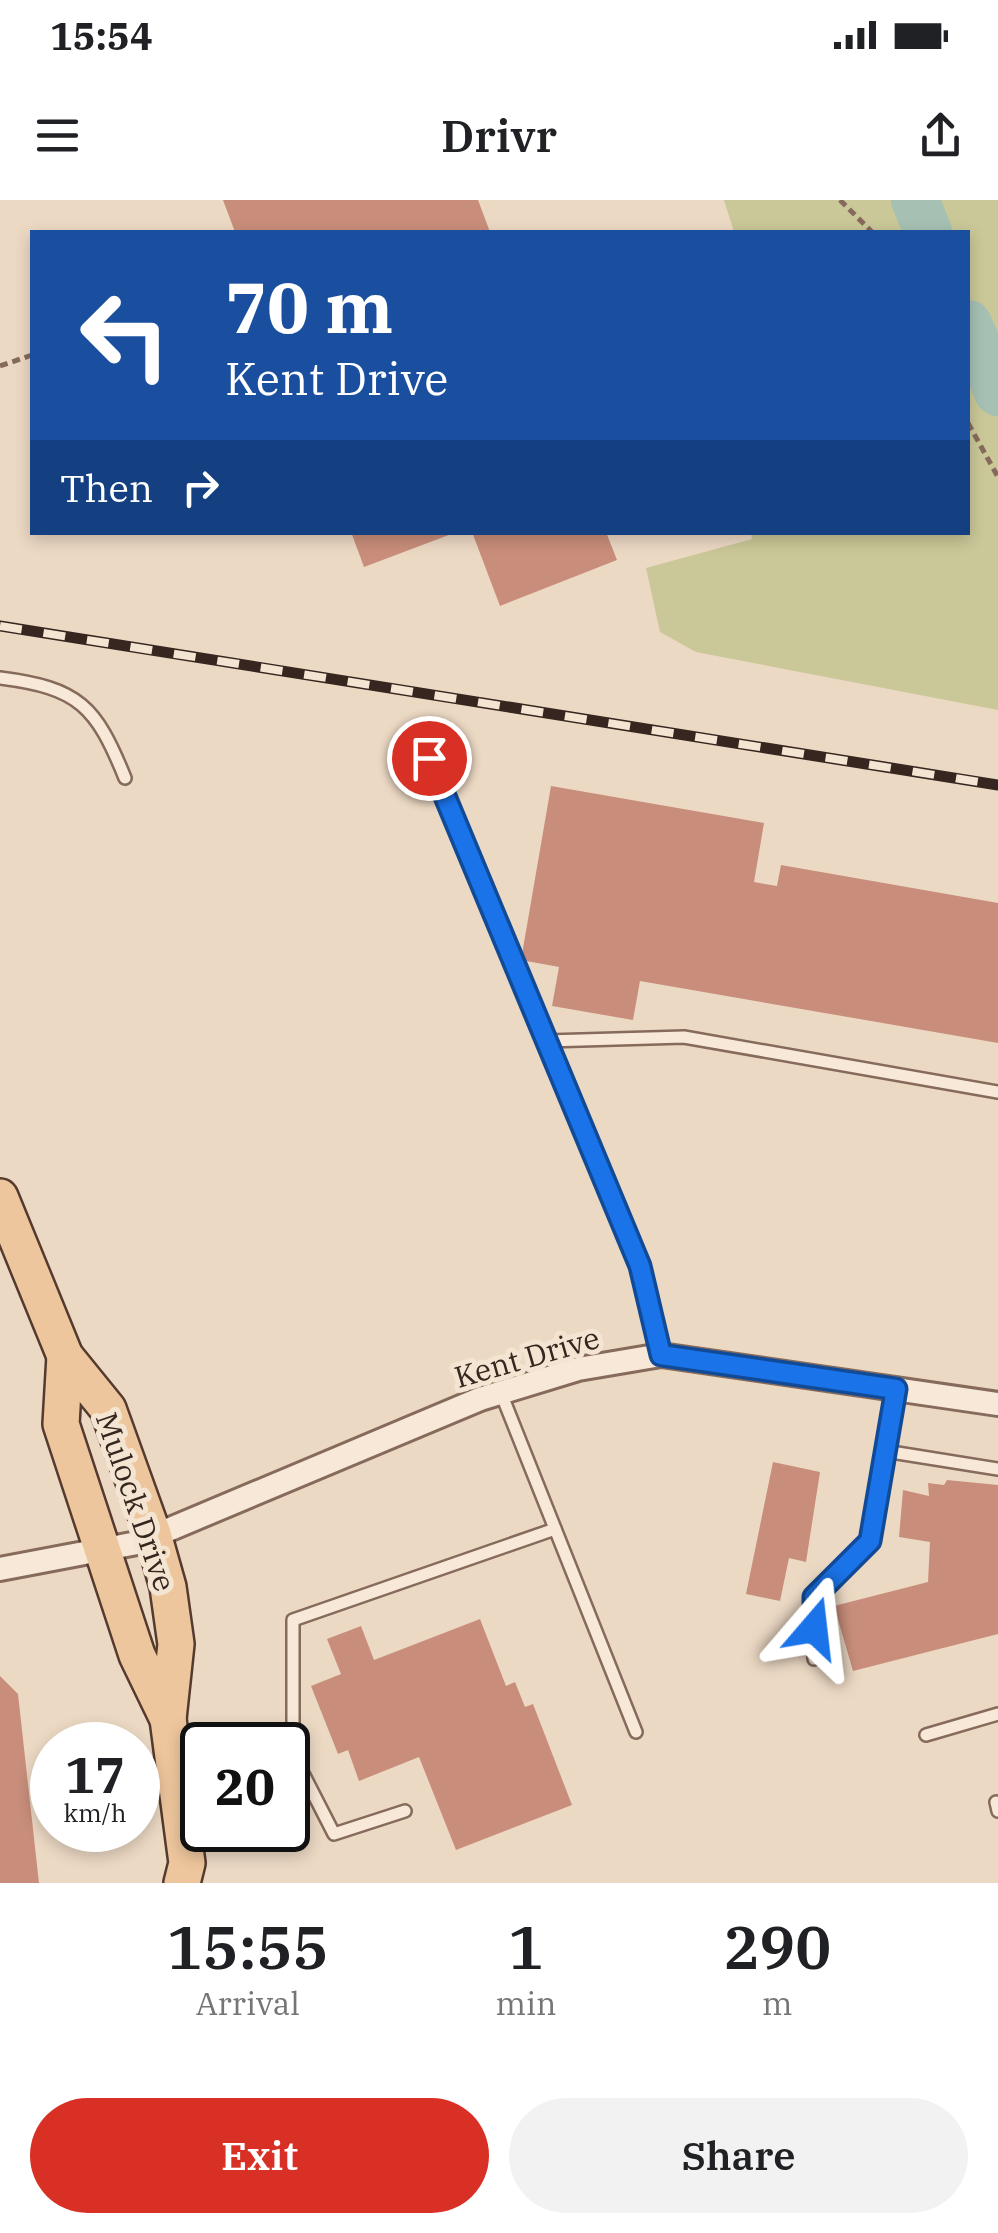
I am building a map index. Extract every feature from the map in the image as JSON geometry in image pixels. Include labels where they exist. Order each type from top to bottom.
[{"type":"main road","name":"Mulock Drive","points":[[0,1197],[64,1356],[108,1409],[153,1534],[168,1587],[176,1644],[168,1719]]},
{"type":"main road","name":"Mulock Drive","points":[[64,1356],[61,1424],[106,1550],[137,1655],[180,1745]]},
{"type":"street","name":"Kent Drive","points":[[0,1569],[137,1543],[501,1393],[578,1369],[661,1355],[998,1404]]},
{"type":"lane","points":[[0,678],[73,694],[106,730],[126,778]]},
{"type":"lane","points":[[429,758],[640,1266],[661,1355]]},
{"type":"lane","points":[[546,1040],[684,1037],[998,1092]]},
{"type":"lane","points":[[814,1659],[814,1597],[870,1541],[896,1389]]},
{"type":"lane","points":[[501,1393],[636,1732]]},
{"type":"lane","points":[[885,1451],[998,1469]]},
{"type":"lane","points":[[291,1722],[294,1620],[555,1529]]},
{"type":"lane","points":[[926,1735],[998,1714]]},
{"type":"lane","points":[[310,1790],[334,1834],[406,1811]]},
{"type":"path","points":[[840,200],[870,230]]},
{"type":"path","points":[[0,366],[30,356]]},
{"type":"path","points":[[970,427],[998,477]]},
{"type":"shaded area","points":[[724,200],[998,200],[998,710],[696,652],[660,632],[646,568],[752,539],[751,535],[970,535],[970,230],[733,230]]},
{"type":"building","points":[[223,200],[478,200],[489,230],[234,230]]},
{"type":"building","points":[[352,535],[449,535],[364,567]]},
{"type":"building","points":[[473,535],[607,535],[617,560],[500,606]]},
{"type":"building","points":[[551,786],[764,823],[754,882],[777,886],[781,865],[998,903],[998,1043],[640,981],[633,1020],[552,1006],[559,967],[521,960]]},
{"type":"building","points":[[773,1462],[820,1472],[806,1562],[789,1558],[780,1601],[746,1594]]},
{"type":"building","points":[[947,1480],[998,1485],[998,1634],[853,1671],[834,1606],[928,1582],[930,1542],[899,1537],[903,1490],[929,1496],[928,1483],[944,1485]]},
{"type":"building","points":[[480,1619],[506,1686],[515,1682],[525,1707],[533,1704],[572,1805],[456,1850],[419,1757],[359,1781],[348,1750],[338,1754],[311,1686],[341,1674],[327,1639],[361,1626],[374,1660]]},
{"type":"building","points":[[0,1676],[18,1694],[30,1802],[30,1852],[36,1852],[39,1883],[0,1883]]},
{"type":"waterway","points":[[915,200],[927,230]]},
{"type":"waterway","points":[[970,329],[998,392]]},
{"type":"railway","points":[[0,626],[998,785]]},
{"type":"route","points":[[429,758],[640,1266],[661,1355],[896,1389],[870,1541],[814,1597],[814,1628]]}]
